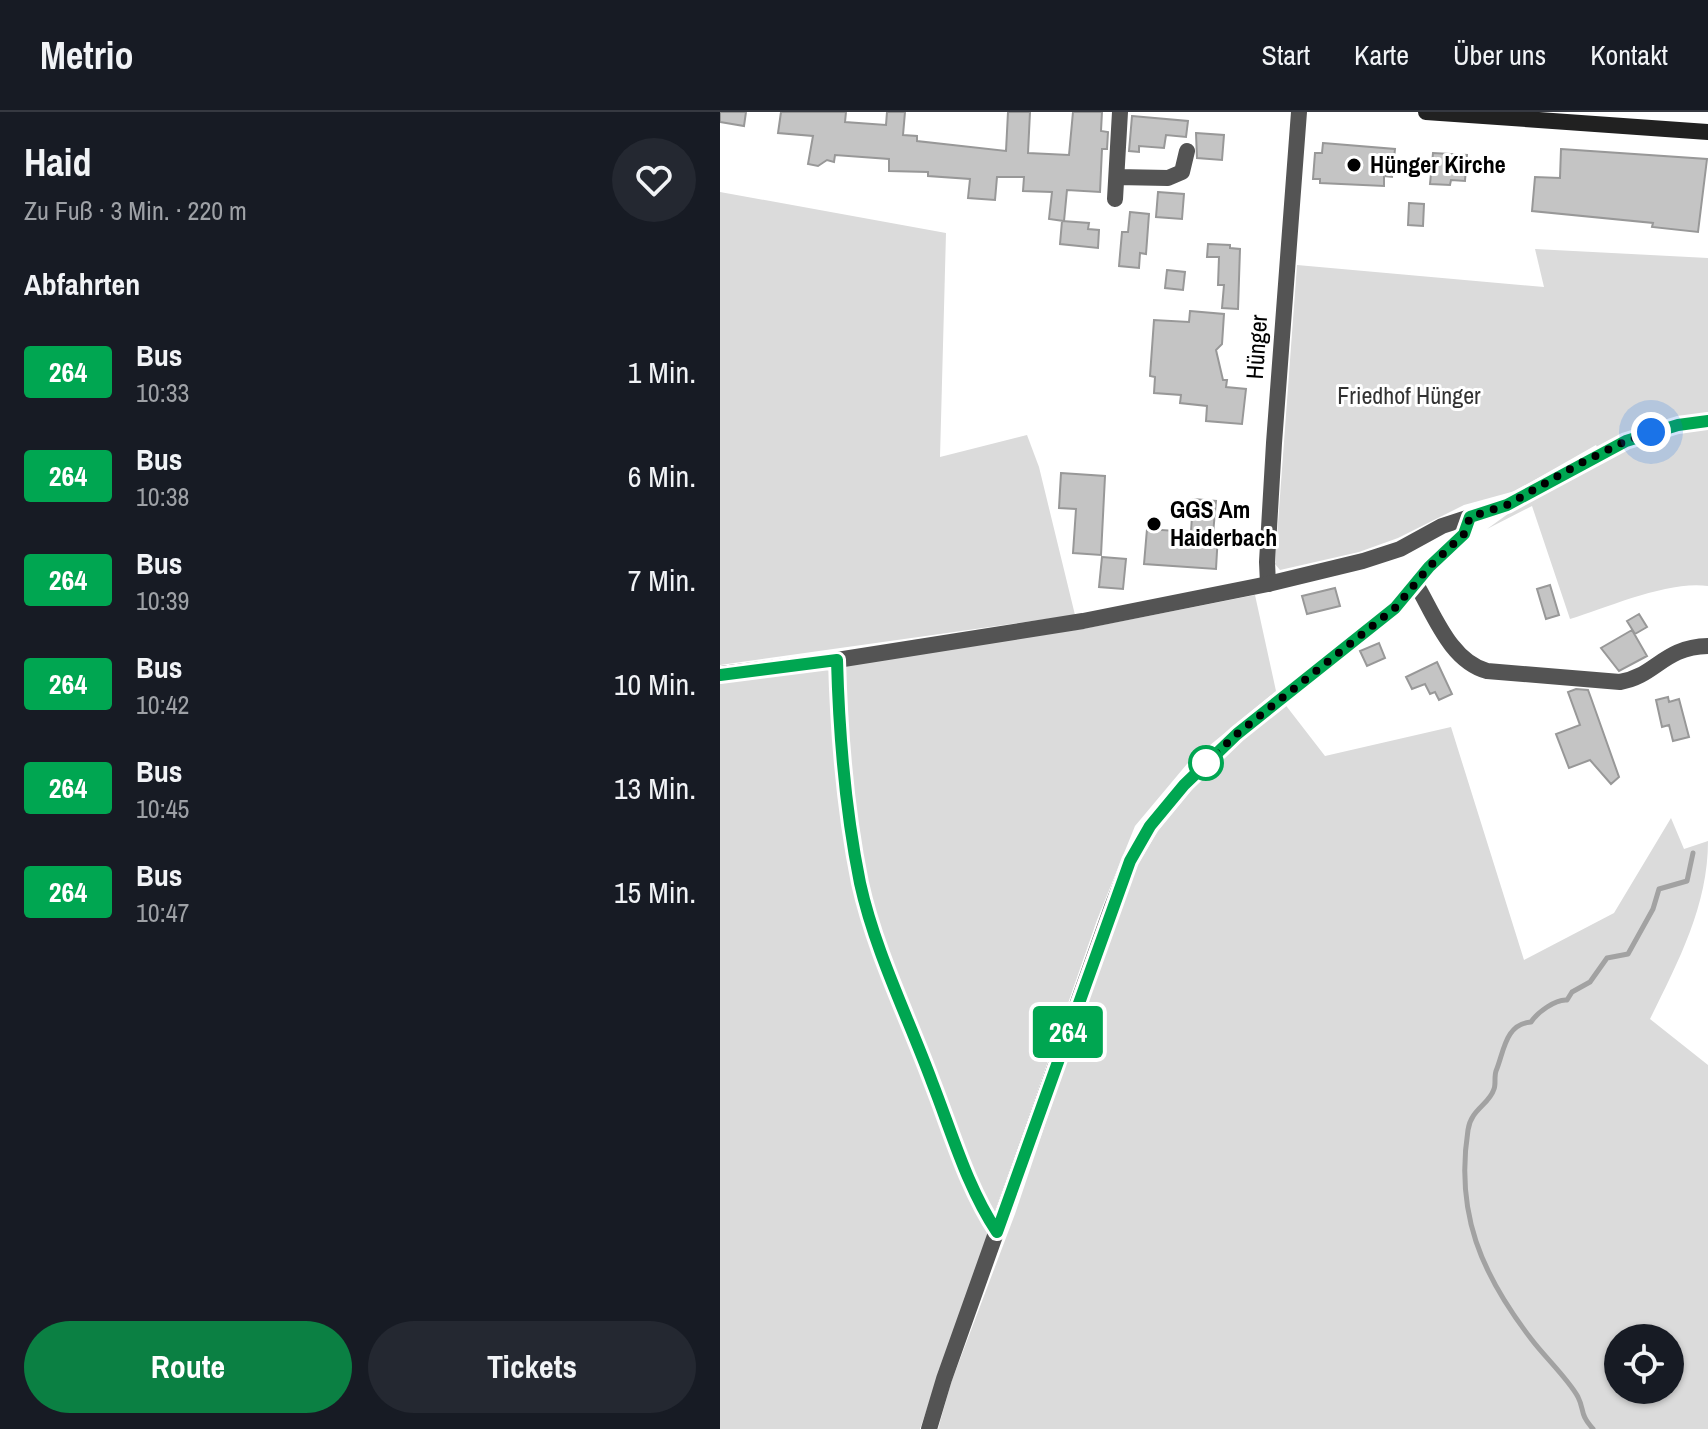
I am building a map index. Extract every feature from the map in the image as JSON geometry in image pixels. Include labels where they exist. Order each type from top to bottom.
[{"type":"main road","points":[[1426,112],[1708,132]]},
{"type":"street","points":[[1115,199],[1120,112]]},
{"type":"street","name":"Hünger","points":[[1268,584],[1274,443],[1299,112]]},
{"type":"street","points":[[1117,177],[1168,178],[1182,172],[1187,151]]},
{"type":"street","points":[[720,674],[837,660],[1083,621],[1268,584],[1363,561],[1400,549],[1442,526],[1507,505],[1626,441],[1678,425],[1708,421]]},
{"type":"street","points":[[929,1429],[944,1379],[1130,861],[1150,826],[1184,785],[1237,734],[1395,608],[1438,557],[1464,534],[1470,517]]},
{"type":"street","points":[[1416,584],[1458,654],[1472,665],[1487,671],[1620,682],[1637,678],[1684,648],[1708,646]]},
{"type":"green space","points":[[720,192],[946,233],[940,457],[1027,435],[1039,467],[1075,615],[720,665]]},
{"type":"green space","name":"Friedhof Hünger","points":[[1535,249],[1708,258],[1708,586],[1693,585],[1658,591],[1570,619],[1532,506],[1487,529],[1512,511],[1603,459],[1596,445],[1515,491],[1464,505],[1398,538],[1359,552],[1280,570],[1275,564],[1297,265],[1544,287]]},
{"type":"green space","points":[[1255,595],[1276,691],[1187,764],[1135,826],[1097,920],[920,1429],[720,1429],[720,681],[1082,629]]},
{"type":"green space","points":[[1284,703],[1325,756],[1451,727],[1524,960],[1614,913],[1671,818],[1684,849],[1708,841],[1703,888],[1690,933],[1650,1019],[1708,1065],[1708,1429],[938,1429],[951,1383],[1015,1214],[1086,1003],[1138,864],[1158,831],[1209,769]]},
{"type":"building","points":[[720,112],[746,112],[744,126],[720,122]]},
{"type":"building","points":[[781,112],[846,112],[845,122],[886,125],[887,112],[905,112],[903,135],[917,136],[917,141],[1006,151],[1008,112],[1030,112],[1028,153],[1069,155],[1073,112],[1102,112],[1101,131],[1108,132],[1107,149],[1102,149],[1100,192],[1067,190],[1064,221],[1049,219],[1052,192],[1023,191],[1024,177],[997,177],[995,200],[968,198],[970,179],[928,176],[928,172],[889,171],[889,159],[835,155],[834,162],[827,160],[818,166],[808,164],[813,136],[778,133]]},
{"type":"building","points":[[1132,116],[1188,121],[1186,137],[1166,135],[1164,148],[1139,146],[1139,152],[1129,151]]},
{"type":"building","points":[[1196,133],[1224,135],[1222,160],[1197,158]]},
{"type":"building","name":"Hünger Kirche","points":[[1323,143],[1395,149],[1392,177],[1384,176],[1384,186],[1320,183],[1320,179],[1313,179],[1315,153],[1322,153]]},
{"type":"building","points":[[1561,149],[1707,159],[1698,232],[1652,227],[1653,223],[1532,211],[1535,177],[1560,178]]},
{"type":"building","points":[[1433,153],[1467,155],[1465,181],[1451,180],[1450,185],[1430,184]]},
{"type":"building","points":[[1158,192],[1184,194],[1182,219],[1156,217]]},
{"type":"building","points":[[1409,203],[1424,204],[1423,226],[1408,225]]},
{"type":"building","points":[[1130,212],[1149,214],[1146,254],[1140,253],[1139,268],[1119,266],[1122,232],[1128,232]]},
{"type":"building","points":[[1062,221],[1089,223],[1088,229],[1099,230],[1098,248],[1060,244]]},
{"type":"building","points":[[1208,244],[1230,245],[1230,248],[1240,249],[1238,309],[1222,308],[1224,285],[1218,285],[1219,257],[1207,257]]},
{"type":"building","points":[[1167,270],[1185,272],[1183,290],[1165,288]]},
{"type":"building","points":[[1190,311],[1224,314],[1222,344],[1216,350],[1223,380],[1227,380],[1226,387],[1246,389],[1242,424],[1206,421],[1207,406],[1180,403],[1181,395],[1154,393],[1155,377],[1150,376],[1154,320],[1189,322]]},
{"type":"building","points":[[1061,473],[1105,476],[1101,555],[1073,553],[1076,509],[1059,508]]},
{"type":"building","points":[[1193,499],[1216,501],[1213,534],[1218,534],[1216,569],[1144,564],[1147,529],[1191,532]]},
{"type":"building","points":[[1102,557],[1126,559],[1123,589],[1099,587]]},
{"type":"building","points":[[1550,585],[1559,615],[1546,619],[1537,589]]},
{"type":"building","points":[[1335,588],[1340,606],[1307,614],[1302,596]]},
{"type":"building","points":[[1639,614],[1647,627],[1635,634],[1627,621]]},
{"type":"building","points":[[1632,630],[1647,656],[1619,671],[1601,648]]},
{"type":"building","points":[[1379,643],[1385,658],[1367,666],[1360,651]]},
{"type":"building","points":[[1437,662],[1452,694],[1439,700],[1435,692],[1430,694],[1425,684],[1412,689],[1406,677]]},
{"type":"building","points":[[1588,690],[1591,698],[1619,777],[1611,784],[1590,760],[1569,768],[1556,734],[1580,725],[1568,692]]},
{"type":"building","points":[[1668,697],[1669,702],[1679,699],[1689,737],[1673,741],[1669,725],[1662,727],[1656,700]]},
{"type":"waterway","points":[[1593,1429],[1574,1390],[1514,1315],[1486,1266],[1469,1216],[1465,1189],[1468,1130],[1473,1117],[1494,1089],[1496,1071],[1511,1033],[1522,1024],[1531,1022],[1552,1004],[1567,1000],[1572,992],[1590,982],[1607,958],[1628,954],[1653,909],[1659,889],[1687,881],[1693,853]]},
{"type":"bus line","name":"264","points":[[720,675],[837,660],[846,796],[861,884],[873,927],[981,1208],[997,1232],[1130,861],[1150,826],[1184,785],[1237,734],[1395,608],[1429,567],[1464,534],[1470,517],[1507,505],[1626,441],[1678,425],[1708,421]]},
{"type":"place","name":"Hünger Kirche","points":[[1354,165]]},
{"type":"place","name":"GGS Am Haiderbach","points":[[1154,524]]},
{"type":"route","points":[[1206,763],[1277,701],[1395,608],[1429,567],[1464,534],[1470,517],[1507,505],[1579,464],[1651,432]]}]
